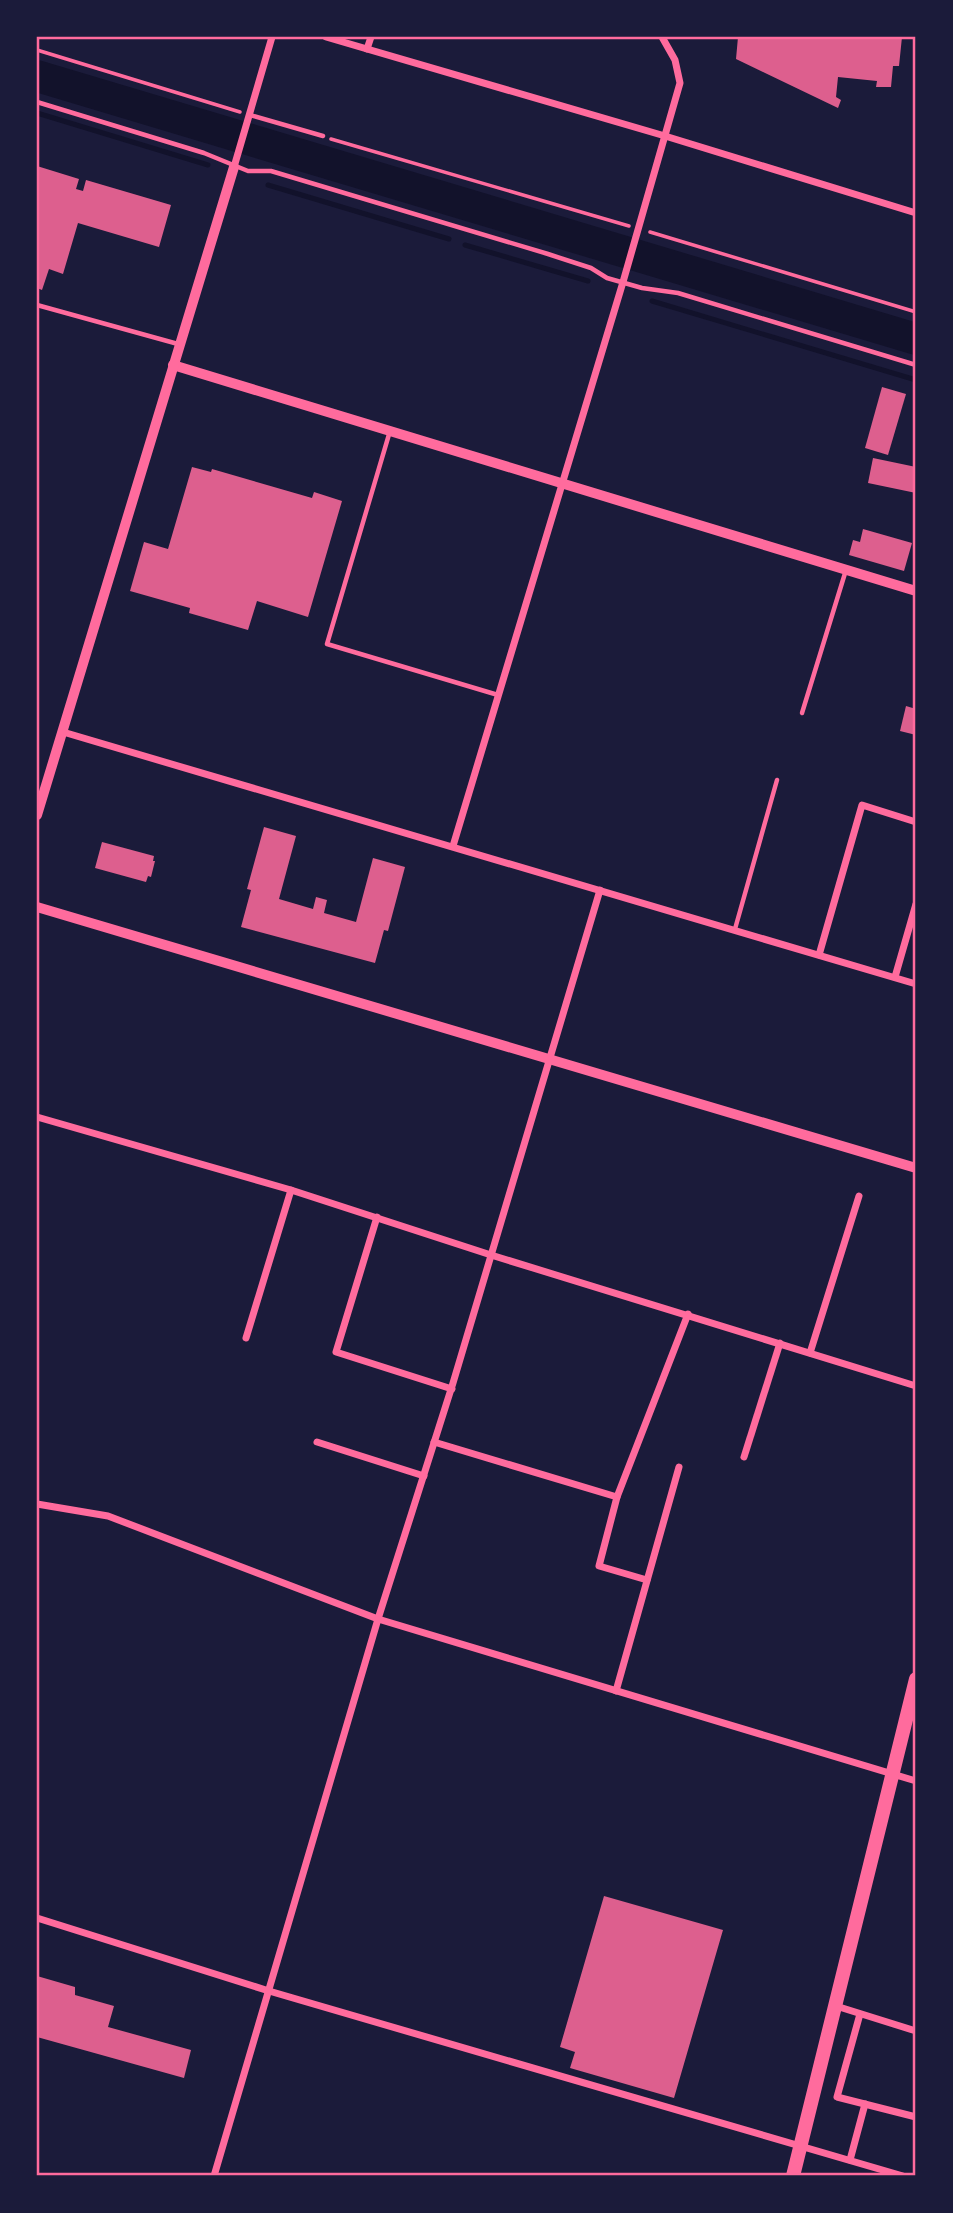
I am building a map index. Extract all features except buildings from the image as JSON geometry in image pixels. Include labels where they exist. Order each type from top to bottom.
[{"type":"main road","points":[[793,2176],[916,1679]]},
{"type":"street","points":[[37,815],[272,37]]},
{"type":"street","points":[[326,37],[916,213]]},
{"type":"street","points":[[367,49],[371,37]]},
{"type":"street","points":[[453,846],[680,83],[675,60],[662,37]]},
{"type":"street","points":[[173,365],[916,591]]},
{"type":"street","points":[[63,732],[916,984]]},
{"type":"street","points":[[819,955],[862,805],[916,822]]},
{"type":"street","points":[[214,2176],[378,1619],[452,1389],[600,890]]},
{"type":"street","points":[[895,977],[916,904]]},
{"type":"street","points":[[37,907],[916,1168]]},
{"type":"street","points":[[37,1117],[291,1190],[491,1255],[916,1386]]},
{"type":"street","points":[[247,1338],[291,1190]]},
{"type":"street","points":[[810,1353],[859,1196]]},
{"type":"street","points":[[377,1217],[336,1352],[452,1389]]},
{"type":"street","points":[[647,1580],[599,1566],[617,1497],[688,1314]]},
{"type":"street","points":[[744,1457],[780,1343]]},
{"type":"street","points":[[317,1442],[424,1476]]},
{"type":"street","points":[[435,1442],[617,1497]]},
{"type":"street","points":[[616,1691],[679,1466]]},
{"type":"street","points":[[37,1504],[108,1516],[378,1619],[916,1781]]},
{"type":"street","points":[[37,1918],[269,1991],[903,2176]]},
{"type":"street","points":[[836,2006],[916,2031]]},
{"type":"street","points":[[860,2014],[837,2096],[916,2117]]},
{"type":"street","points":[[850,2160],[865,2104]]},
{"type":"lane","points":[[37,102],[235,162],[248,171],[271,171],[548,254],[624,278],[642,288],[678,293],[916,365]]},
{"type":"lane","points":[[249,116],[323,136]]},
{"type":"lane","points":[[37,305],[179,344]]},
{"type":"lane","points":[[390,430],[327,644],[499,696]]},
{"type":"lane","points":[[802,713],[847,570]]},
{"type":"lane","points":[[735,929],[777,780]]},
{"type":"path","points":[[37,50],[249,116]]},
{"type":"path","points":[[323,136],[916,312]]},
{"type":"waterway","points":[[37,76],[916,339]]},
{"type":"waterway","points":[[37,113],[208,165]]},
{"type":"waterway","points":[[268,185],[449,239]]},
{"type":"waterway","points":[[465,245],[588,281]]},
{"type":"waterway","points":[[652,301],[916,380]]}]
